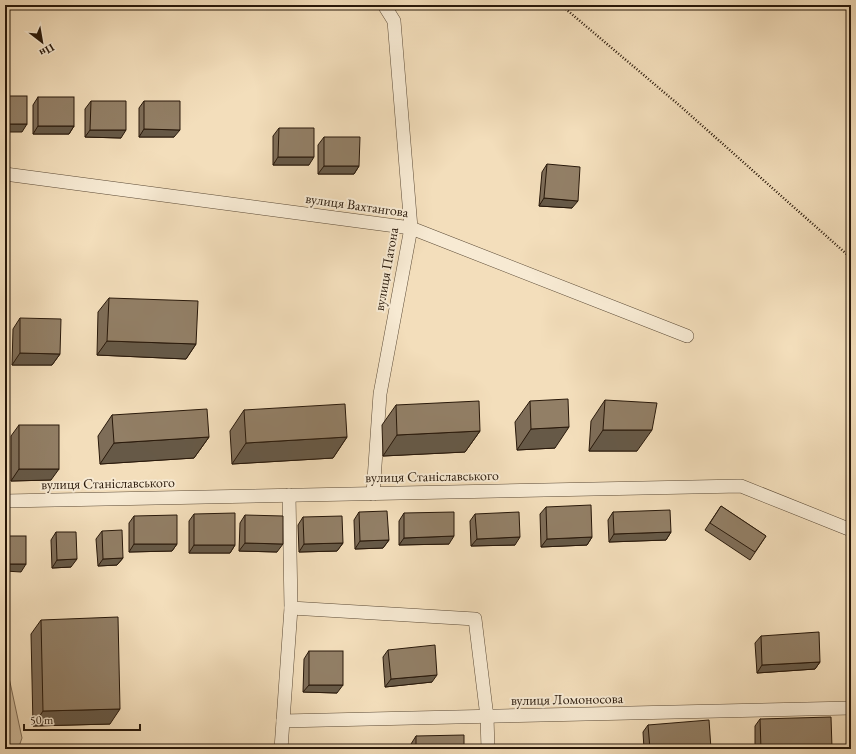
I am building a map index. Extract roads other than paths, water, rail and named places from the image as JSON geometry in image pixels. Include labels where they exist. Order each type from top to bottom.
[{"type":"street","name":"вулиця Патона","points":[[373,494],[380,394],[411,228],[394,21],[384,5]]},
{"type":"street","name":"вулиця Вахтангова","points":[[5,174],[411,228],[687,336]]},
{"type":"street","name":"вулиця Станіславського","points":[[5,501],[741,486],[851,530]]},
{"type":"street","points":[[280,749],[291,608],[289,495]]},
{"type":"street","points":[[291,608],[475,619],[487,717],[488,749]]},
{"type":"street","name":"вулиця Ломоносова","points":[[283,721],[851,708]]}]
